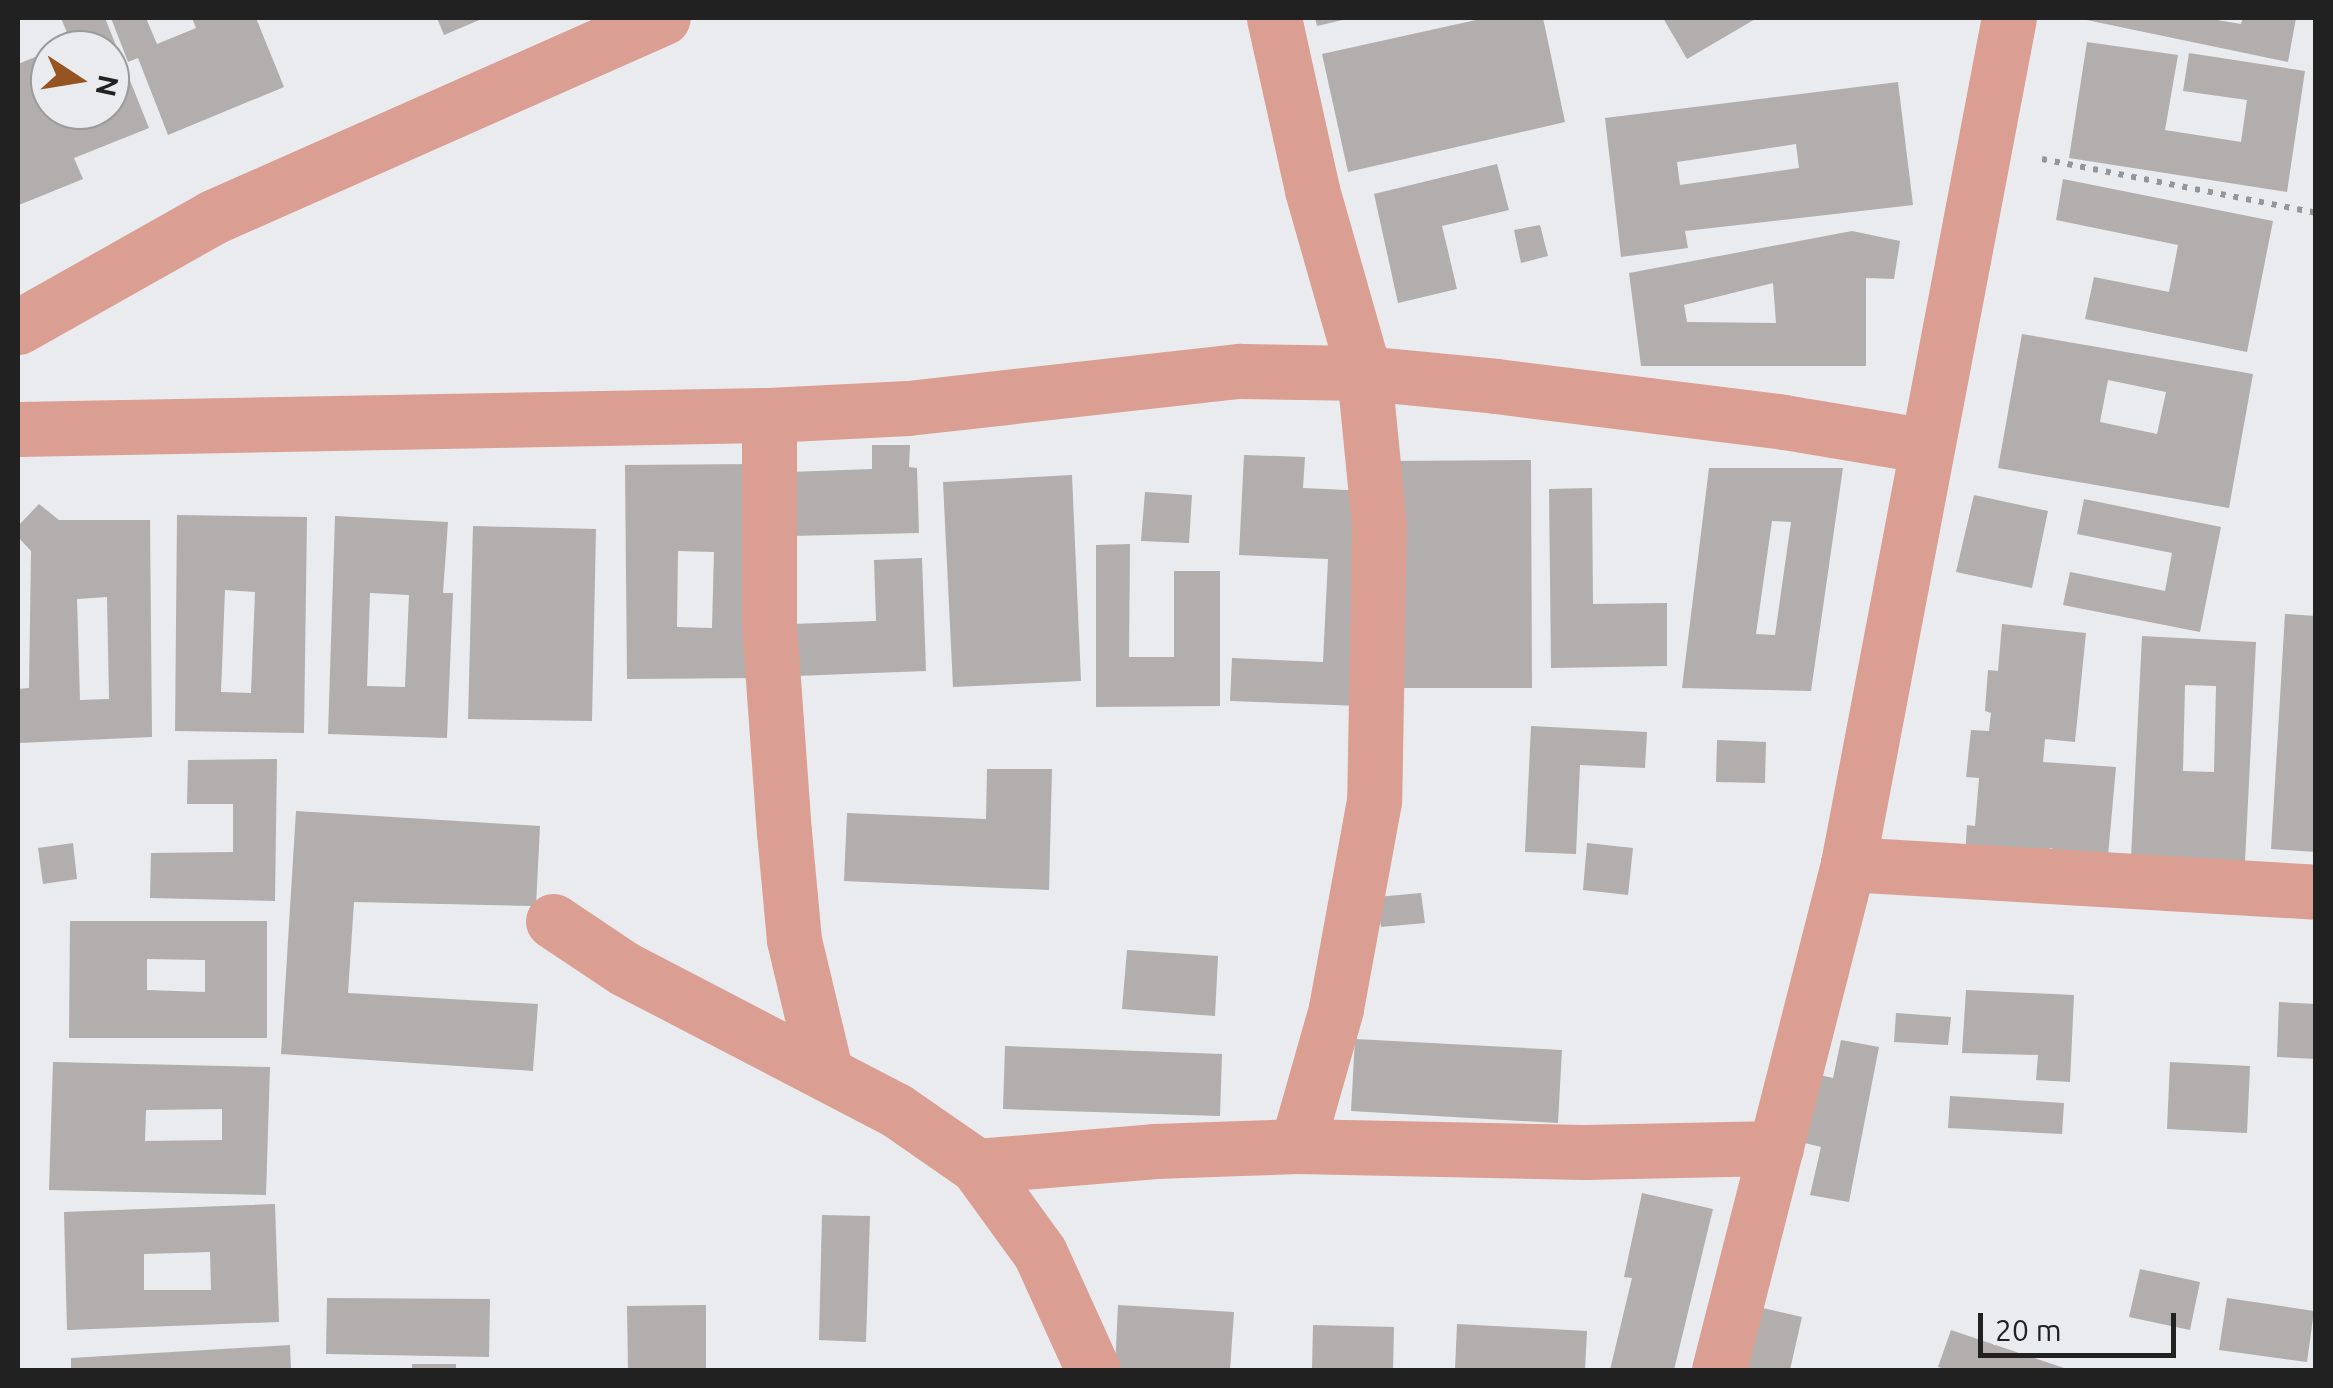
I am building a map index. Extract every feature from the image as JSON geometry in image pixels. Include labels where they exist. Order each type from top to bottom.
[{"type":"street","points":[[18,327],[212,217],[662,18]]},
{"type":"street","points":[[1274,18],[1312,190],[1364,374],[1379,526],[1374,801],[1336,1009],[1297,1146]]},
{"type":"street","points":[[1720,1370],[1848,864],[2009,18]]},
{"type":"street","points":[[18,429],[768,415],[908,408],[1240,372],[1364,374],[1784,422],[1927,446]]},
{"type":"street","points":[[768,415],[769,624],[784,832],[794,940],[825,1070]]},
{"type":"street","points":[[1848,864],[2316,892]]},
{"type":"street","points":[[553,922],[691,1005],[825,1070],[896,1110],[977,1166],[1040,1253],[1092,1370]]},
{"type":"street","points":[[977,1166],[1154,1151],[1297,1146],[1584,1152],[1776,1148]]},
{"type":"path","points":[[1984,147],[2316,213]]},
{"type":"building","points":[[61,18],[105,18],[110,30],[66,30]]},
{"type":"building","points":[[111,18],[146,18],[157,44],[196,28],[192,18],[256,18],[284,87],[168,135],[138,58],[130,61],[130,30],[116,30]]},
{"type":"building","points":[[437,18],[484,18],[444,35]]},
{"type":"building","points":[[1315,18],[1347,18],[1347,19],[1317,26]]},
{"type":"building","points":[[1485,18],[1543,18],[1565,122],[1348,172],[1322,54]]},
{"type":"building","points":[[1663,18],[1757,18],[1687,59]]},
{"type":"building","points":[[2077,18],[2205,18],[2241,24],[2243,18],[2296,18],[2288,62]]},
{"type":"building","points":[[2087,42],[2178,55],[2165,130],[2241,142],[2247,100],[2183,91],[2189,53],[2305,71],[2287,192],[2069,158]]},
{"type":"building","points":[[30,59],[30,130],[130,130],[130,80],[149,128],[74,158],[83,179],[19,205],[18,64]]},
{"type":"building","points":[[1898,82],[1913,205],[1685,231],[1688,248],[1621,257],[1605,118]],"holes":[[[1796,144],[1799,168],[1680,185],[1677,162]]]},
{"type":"building","points":[[1497,164],[1509,210],[1442,226],[1457,289],[1398,303],[1374,194]]},
{"type":"building","points":[[2063,179],[2273,221],[2247,352],[2085,319],[2094,277],[2169,292],[2178,245],[2056,220]]},
{"type":"building","points":[[1540,225],[1548,256],[1521,263],[1514,230]]},
{"type":"building","points":[[1852,231],[1900,241],[1894,279],[1866,278],[1866,366],[1641,366],[1629,273]],"holes":[[[1773,283],[1776,323],[1687,322],[1684,305]]]},
{"type":"building","points":[[2022,334],[2253,374],[2229,508],[1998,468]],"holes":[[[2108,380],[2166,392],[2157,434],[2100,422]]]},
{"type":"building","points":[[872,445],[910,445],[909,467],[917,468],[919,533],[791,536],[789,472],[872,469]]},
{"type":"building","points":[[1244,455],[1305,457],[1303,488],[1370,491],[1360,706],[1230,701],[1232,658],[1323,662],[1328,559],[1239,555]]},
{"type":"building","points":[[1531,460],[1532,688],[1390,688],[1391,461]]},
{"type":"building","points":[[757,464],[758,678],[627,679],[625,465]],"holes":[[[678,551],[714,552],[712,628],[677,627]]]},
{"type":"building","points":[[1709,468],[1843,468],[1811,691],[1682,688]],"holes":[[[1772,521],[1791,522],[1775,635],[1756,634]]]},
{"type":"building","points":[[1072,475],[1081,681],[953,687],[943,482]]},
{"type":"building","points":[[1592,488],[1593,604],[1667,603],[1667,666],[1551,668],[1549,489]]},
{"type":"building","points":[[1145,492],[1192,495],[1189,543],[1141,541]]},
{"type":"building","points":[[1974,495],[2048,511],[2032,588],[1956,572]]},
{"type":"building","points":[[2084,499],[2221,527],[2200,632],[2063,605],[2070,572],[2165,591],[2172,553],[2077,534]]},
{"type":"building","points":[[39,504],[59,520],[150,520],[152,737],[18,743],[18,689],[29,688],[31,551],[18,537],[18,526]],"holes":[[[107,597],[109,699],[80,700],[77,599]]]},
{"type":"building","points":[[177,515],[307,517],[304,733],[175,731]],"holes":[[[225,590],[255,592],[251,693],[221,692]]]},
{"type":"building","points":[[335,516],[448,522],[443,593],[453,593],[447,738],[328,734]],"holes":[[[370,593],[409,595],[405,687],[367,686]]]},
{"type":"building","points":[[473,526],[596,529],[592,721],[468,719]]},
{"type":"building","points":[[1130,544],[1129,657],[1174,657],[1174,571],[1220,571],[1220,706],[1096,707],[1096,545]]},
{"type":"building","points":[[922,558],[926,671],[795,676],[792,624],[876,621],[874,560]]},
{"type":"building","points":[[2285,614],[2316,616],[2316,852],[2271,849]]},
{"type":"building","points":[[2002,624],[2086,633],[2075,742],[2045,739],[2043,762],[2116,767],[2107,867],[2050,848],[2048,865],[1965,858],[1967,825],[1975,826],[1979,778],[1966,777],[1971,730],[1989,731],[1991,713],[1985,711],[1988,670],[1998,671]]},
{"type":"building","points":[[2142,636],[2256,642],[2245,862],[2131,857]],"holes":[[[2185,685],[2216,686],[2214,772],[2183,771]]]},
{"type":"building","points":[[1531,726],[1647,732],[1645,768],[1580,765],[1576,854],[1525,852]]},
{"type":"building","points":[[1717,740],[1766,742],[1765,783],[1716,782]]},
{"type":"building","points":[[277,759],[275,901],[150,898],[151,853],[233,852],[233,804],[187,804],[188,760]]},
{"type":"building","points":[[987,769],[1052,769],[1049,890],[844,881],[847,813],[986,819]]},
{"type":"building","points":[[296,811],[540,826],[536,906],[354,902],[348,993],[538,1004],[533,1071],[281,1054]]},
{"type":"building","points":[[73,843],[77,879],[43,884],[38,848]]},
{"type":"building","points":[[1587,843],[1633,848],[1628,895],[1583,890]]},
{"type":"building","points":[[1421,893],[1425,923],[1381,927],[1377,897]]},
{"type":"building","points":[[70,921],[267,921],[267,1038],[69,1038]],"holes":[[[147,959],[205,960],[205,992],[147,990]]]},
{"type":"building","points":[[1127,950],[1218,956],[1215,1016],[1122,1009]]},
{"type":"building","points":[[1966,990],[2074,995],[2070,1082],[2036,1080],[2038,1055],[1962,1053]]},
{"type":"building","points":[[2279,1002],[2316,1004],[2316,1059],[2277,1057]]},
{"type":"building","points":[[1896,1013],[1951,1017],[1948,1045],[1894,1042]]},
{"type":"building","points":[[1355,1039],[1562,1050],[1558,1123],[1351,1111]]},
{"type":"building","points":[[1841,1040],[1879,1047],[1849,1202],[1810,1195],[1821,1147],[1801,1142],[1815,1074],[1833,1078]]},
{"type":"building","points":[[1005,1046],[1222,1054],[1220,1116],[1003,1109]]},
{"type":"building","points":[[53,1062],[270,1067],[266,1195],[49,1190]],"holes":[[[222,1109],[222,1140],[145,1141],[146,1110]]]},
{"type":"building","points":[[2170,1062],[2250,1066],[2247,1133],[2167,1129]]},
{"type":"building","points":[[1950,1096],[2064,1103],[2062,1134],[1948,1128]]},
{"type":"building","points":[[1642,1193],[1713,1209],[1674,1370],[1610,1370],[1632,1278],[1624,1277]]},
{"type":"building","points":[[275,1204],[279,1322],[67,1330],[64,1212]],"holes":[[[210,1252],[211,1290],[144,1290],[144,1254]]]},
{"type":"building","points":[[822,1215],[870,1216],[866,1342],[819,1340]]},
{"type":"building","points":[[2140,1269],[2200,1282],[2190,1330],[2129,1317]]},
{"type":"building","points":[[327,1298],[490,1299],[489,1357],[326,1354]]},
{"type":"building","points":[[2227,1298],[2314,1311],[2307,1362],[2219,1350]]},
{"type":"building","points":[[1746,1304],[1802,1317],[1790,1370],[1731,1370]]},
{"type":"building","points":[[706,1305],[706,1370],[628,1370],[627,1306]]},
{"type":"building","points":[[1118,1305],[1234,1312],[1230,1370],[1115,1369]]},
{"type":"building","points":[[1457,1324],[1587,1331],[1585,1370],[1455,1370]]},
{"type":"building","points":[[1313,1325],[1394,1327],[1393,1370],[1312,1370]]},
{"type":"building","points":[[1951,1330],[2070,1370],[1938,1367]]},
{"type":"building","points":[[290,1345],[291,1370],[71,1370],[71,1358]]},
{"type":"building","points":[[412,1364],[456,1364],[456,1370],[412,1370]]}]
